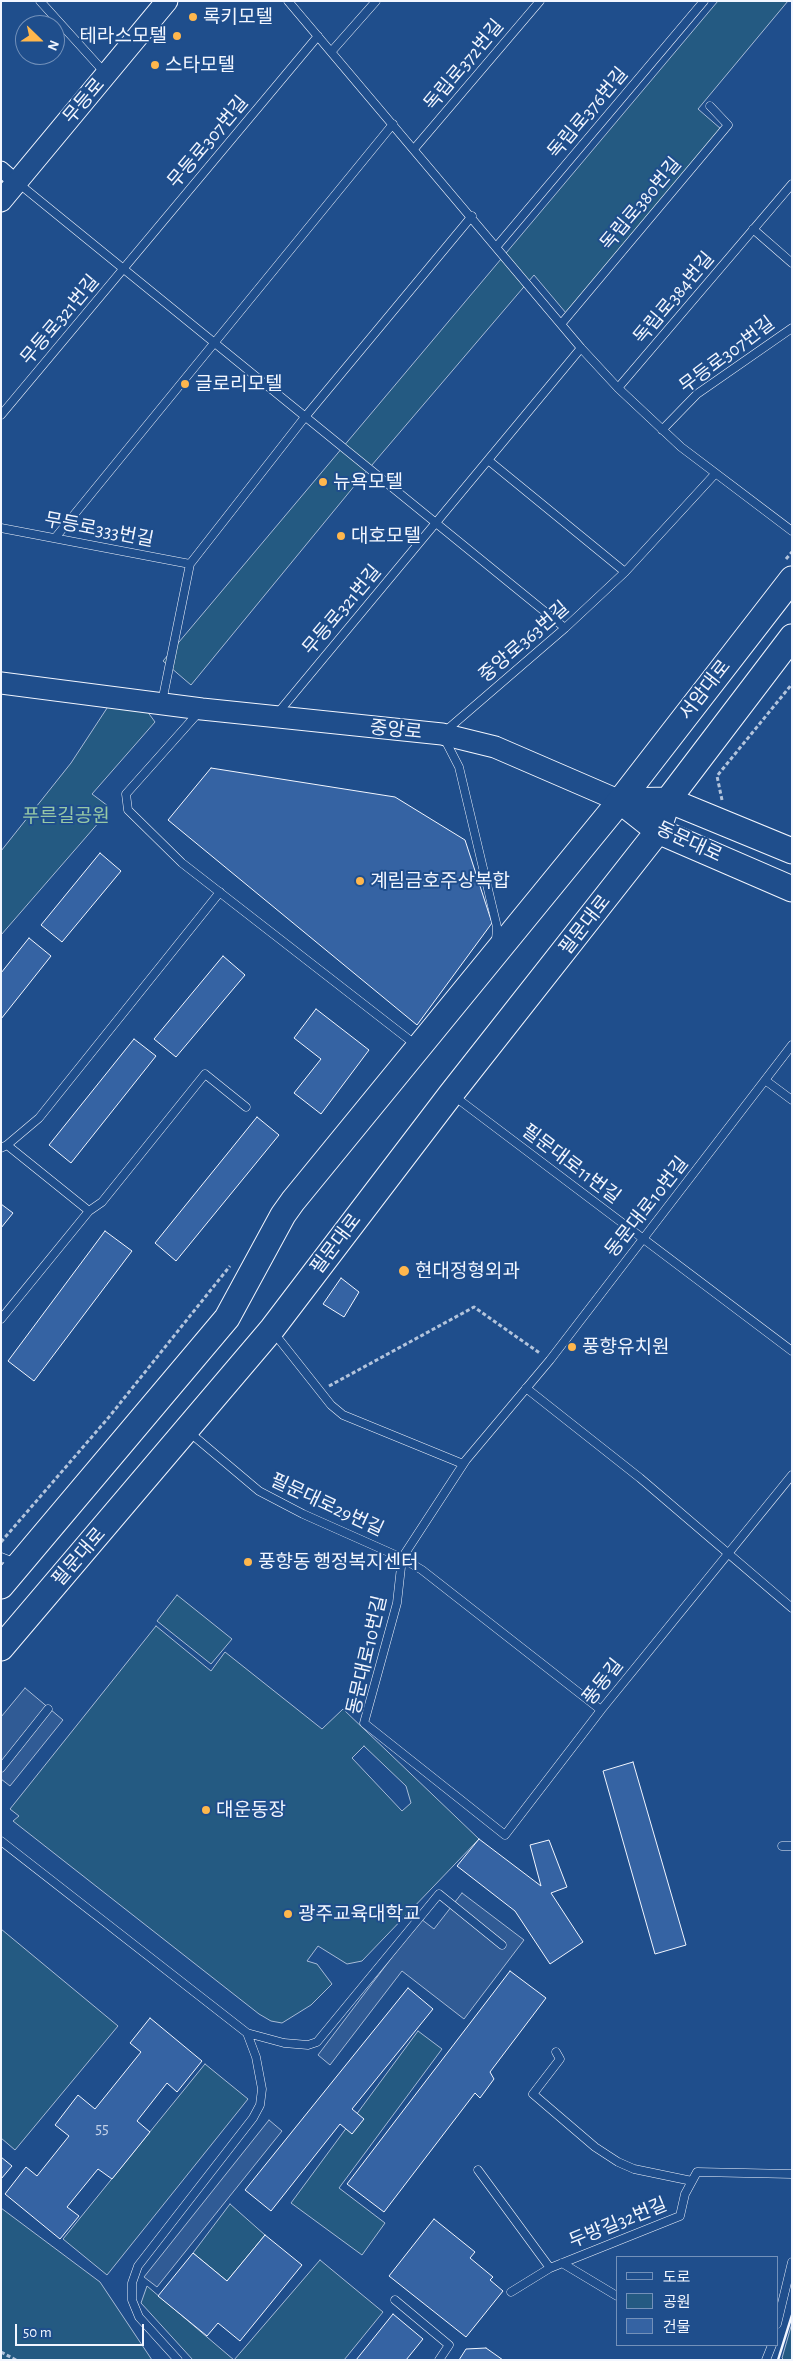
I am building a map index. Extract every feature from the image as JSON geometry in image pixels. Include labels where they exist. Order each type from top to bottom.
[{"type":"main road","name":"무등로","points":[[1,201],[9,176],[107,74],[167,1]]},
{"type":"main road","name":"서암대로","points":[[620,801],[792,579]]},
{"type":"main road","name":"서암대로","points":[[658,831],[668,800],[792,637]]},
{"type":"main road","name":"중앙로","points":[[1,682],[202,709],[442,734],[496,747],[620,801]]},
{"type":"main road","name":"동문대로","points":[[620,801],[668,800],[792,851]]},
{"type":"main road","name":"동문대로","points":[[620,801],[658,831],[792,888]]},
{"type":"main road","name":"필문대로","points":[[1,1586],[10,1561],[227,1318],[283,1216],[620,801]]},
{"type":"main road","name":"필문대로","points":[[1,1648],[272,1329],[451,1094],[658,831]]},
{"type":"lane","points":[[40,1],[107,74]]},
{"type":"lane","points":[[288,1],[472,216],[581,348],[618,388],[662,430],[715,474],[792,531]]},
{"type":"lane","points":[[331,52],[376,1]]},
{"type":"lane","name":"독립로372번길","points":[[414,149],[540,1]]},
{"type":"lane","name":"독립로376번길","points":[[497,246],[704,1]]},
{"type":"lane","name":"무등로307번길","points":[[124,270],[318,36]]},
{"type":"lane","name":"독립로380번길","points":[[562,323],[728,125],[710,106]]},
{"type":"lane","points":[[55,538],[393,124]]},
{"type":"lane","name":"무등로321번길","points":[[9,176],[565,628]]},
{"type":"lane","name":"독립로384번길","points":[[618,388],[792,184]]},
{"type":"lane","points":[[162,704],[190,564],[305,417],[472,216]]},
{"type":"lane","points":[[754,229],[792,263]]},
{"type":"lane","name":"무등로321번길","points":[[1,415],[124,270]]},
{"type":"lane","name":"무등로307번길","points":[[662,430],[697,394],[792,328]]},
{"type":"lane","points":[[436,523],[581,348]]},
{"type":"lane","points":[[488,460],[625,572]]},
{"type":"lane","name":"중앙로363번길","points":[[442,734],[565,628],[625,572],[715,474]]},
{"type":"lane","name":"무등로321번길","points":[[274,717],[436,523]]},
{"type":"lane","name":"무등로333번길","points":[[1,528],[190,564]]},
{"type":"lane","points":[[202,709],[126,794],[128,810],[182,862],[420,1048]]},
{"type":"lane","points":[[442,734],[459,767],[497,928],[495,955]]},
{"type":"lane","points":[[89,1211],[4,1146],[39,1118],[220,892]]},
{"type":"lane","name":"동문대로10번길","points":[[505,1835],[364,1723],[397,1604],[402,1558],[463,1464],[550,1360],[792,1045]]},
{"type":"lane","points":[[1,1319],[89,1211],[102,1202],[205,1074],[246,1107]]},
{"type":"lane","points":[[765,1080],[792,1100]]},
{"type":"lane","name":"필문대로11번길","points":[[451,1094],[792,1351]]},
{"type":"lane","points":[[272,1329],[281,1344],[320,1392],[343,1416],[463,1464]]},
{"type":"lane","points":[[526,1388],[640,1478],[792,1608]]},
{"type":"lane","name":"필문대로29번길","points":[[187,1431],[259,1492],[303,1514],[402,1558],[439,1581],[601,1710]]},
{"type":"lane","name":"풍동길","points":[[505,1835],[601,1710],[792,1475]]},
{"type":"lane","points":[[1,1768],[48,1709]]},
{"type":"lane","points":[[1,1840],[246,2033],[284,2043],[308,2045],[317,2042],[439,1894],[502,1945]]},
{"type":"lane","points":[[782,1846],[792,1846]]},
{"type":"lane","points":[[178,2360],[139,2317],[132,2300],[132,2283],[138,2266],[260,2105],[262,2089],[256,2057],[246,2033]]},
{"type":"lane","name":"두방길32번길","points":[[511,2292],[550,2268],[680,2216],[685,2194],[692,2181],[634,2170],[618,2162],[595,2146],[533,2094],[560,2059],[556,2052]]},
{"type":"lane","points":[[478,2170],[550,2268]]},
{"type":"lane","points":[[692,2181],[697,2172],[792,2174]]},
{"type":"lane","points":[[778,2320],[792,2262]]},
{"type":"lane","name":"두방길32번길","points":[[562,2263],[616,2295]]},
{"type":"lane","points":[[395,2300],[449,2346],[439,2360]]},
{"type":"lane","points":[[766,2360],[772,2346]]},
{"type":"path","points":[[730,804],[721,800],[717,776],[792,684]]},
{"type":"path","points":[[320,1392],[474,1308],[550,1360]]},
{"type":"path","points":[[1,2352],[16,2360]]},
{"type":"green space","points":[[718,1],[788,1],[698,109],[721,129],[566,313],[534,275],[360,479],[191,685],[163,661]]},
{"type":"green space","name":"푸른길공원","points":[[111,702],[147,711],[155,722],[92,794],[108,806],[100,821],[1,935],[1,851],[71,763]]},
{"type":"green space","points":[[177,1595],[232,1639],[211,1664],[157,1621]]},
{"type":"green space","name":"대운동장","points":[[156,1626],[211,1671],[225,1652],[322,1729],[343,1709],[479,1839],[362,1961],[347,1964],[318,1946],[307,1961],[317,1964],[332,1984],[311,2005],[282,2023],[271,2021],[259,2014],[13,1821],[19,1816],[10,1809]],"holes":[[[364,1746],[406,1786],[411,1803],[402,1811],[352,1758]]]},
{"type":"green space","points":[[1,1929],[118,2026],[15,2150],[1,2138]]},
{"type":"green space","points":[[418,2031],[442,2049],[339,2188],[385,2223],[362,2255],[291,2203]]},
{"type":"green space","points":[[205,2064],[248,2099],[107,2275],[63,2239]]},
{"type":"green space","points":[[230,2204],[265,2235],[227,2281],[193,2253]]},
{"type":"green space","points":[[1,2208],[100,2282],[152,2360],[1,2360]]},
{"type":"green space","points":[[320,2260],[383,2312],[344,2360],[234,2360]]},
{"type":"green space","points":[[147,2286],[234,2360],[193,2360],[141,2303]]},
{"type":"green space","points":[[792,2323],[792,2360],[784,2360],[782,2358]]},
{"type":"shaded area","points":[[25,1688],[63,1720],[10,1786],[1,1779],[1,1717]]},
{"type":"shaded area","points":[[462,1893],[524,1940],[464,2019],[402,1971],[330,2065],[318,2055],[421,1919],[434,1929]]},
{"type":"shaded area","points":[[269,2120],[282,2131],[157,2287],[144,2277]]},
{"type":"building","name":"계림금호주상복합","points":[[211,768],[395,797],[465,840],[492,923],[417,1025],[168,820]]},
{"type":"building","points":[[100,853],[121,871],[62,942],[41,925]]},
{"type":"building","points":[[29,938],[51,956],[1,1019],[1,973]]},
{"type":"building","points":[[223,956],[245,975],[176,1057],[154,1039]]},
{"type":"building","points":[[316,1009],[369,1050],[321,1114],[294,1093],[321,1059],[294,1038]]},
{"type":"building","points":[[134,1039],[156,1056],[71,1163],[49,1145]]},
{"type":"building","points":[[257,1117],[279,1135],[176,1261],[155,1243]]},
{"type":"building","points":[[1,1204],[13,1213],[1,1228]]},
{"type":"building","points":[[105,1231],[132,1251],[34,1381],[8,1361]]},
{"type":"building","points":[[341,1278],[359,1292],[344,1317],[323,1304]]},
{"type":"building","points":[[633,1762],[686,1945],[655,1954],[603,1771]]},
{"type":"building","points":[[479,1839],[541,1886],[530,1845],[549,1840],[567,1887],[551,1893],[583,1942],[550,1964],[515,1911],[457,1866]]},
{"type":"building","points":[[510,1971],[546,1998],[490,2072],[494,2079],[480,2098],[475,2093],[384,2212],[347,2184]]},
{"type":"building","points":[[408,1988],[433,2009],[352,2109],[364,2119],[352,2134],[340,2124],[271,2211],[245,2190]]},
{"type":"building","points":[[150,2018],[202,2061],[177,2092],[167,2083],[137,2121],[150,2132],[112,2179],[98,2169],[67,2207],[79,2216],[60,2239],[5,2194],[26,2167],[37,2176],[69,2136],[55,2125],[78,2095],[95,2109],[141,2052],[130,2043]]},
{"type":"building","points":[[1,2157],[12,2166],[1,2179]]},
{"type":"building","points":[[434,2219],[475,2252],[470,2258],[493,2277],[490,2280],[503,2291],[466,2337],[389,2276]]},
{"type":"building","points":[[265,2235],[302,2265],[240,2341],[218,2323],[207,2336],[158,2296],[193,2253],[227,2281]]},
{"type":"building","points":[[393,2314],[423,2339],[406,2360],[356,2360]]},
{"type":"building","points":[[486,2348],[503,2360],[459,2360],[466,2349]]},
{"type":"wall","points":[[778,2360],[792,2315]]},
{"type":"place","name":"록키모텔","points":[[193,17]]},
{"type":"place","name":"테라스모텔","points":[[177,36]]},
{"type":"place","name":"스타모텔","points":[[155,65]]},
{"type":"place","name":"글로리모텔","points":[[185,384]]},
{"type":"place","name":"뉴욕모텔","points":[[323,482]]},
{"type":"place","name":"대호모텔","points":[[341,536]]},
{"type":"place","name":"계림금호주상복합","points":[[360,881]]},
{"type":"place","name":"현대정형외과","points":[[404,1271]]},
{"type":"place","name":"풍향유치원","points":[[572,1347]]},
{"type":"place","name":"풍향동 행정복지센터","points":[[248,1562]]},
{"type":"place","name":"대운동장","points":[[206,1810]]},
{"type":"place","name":"광주교육대학교","points":[[288,1914]]}]
